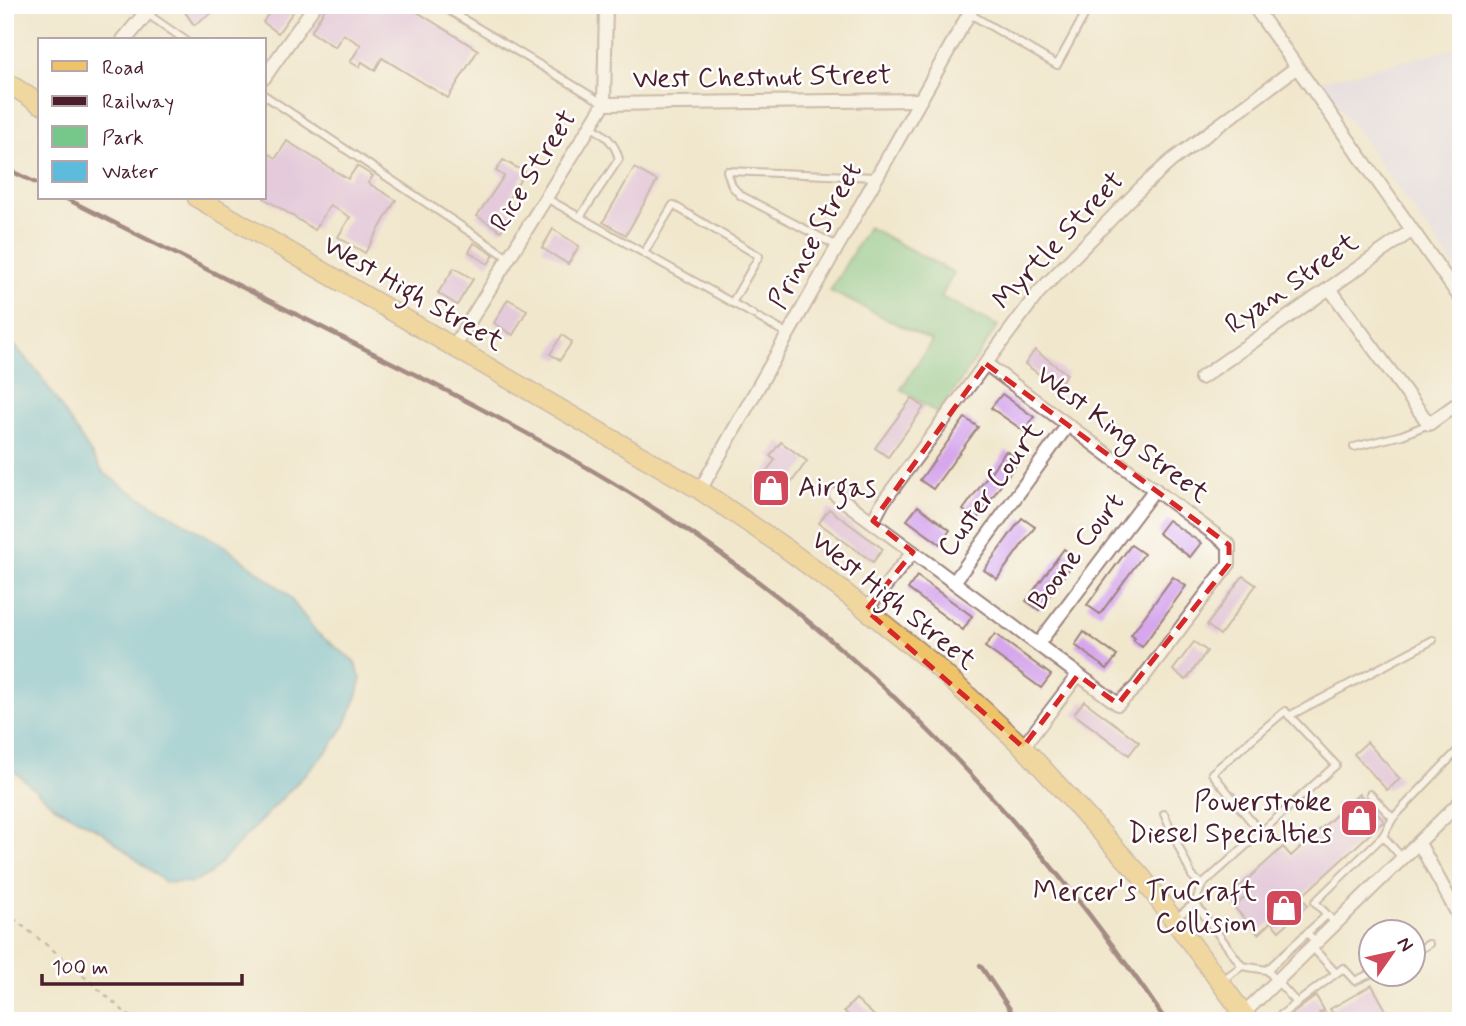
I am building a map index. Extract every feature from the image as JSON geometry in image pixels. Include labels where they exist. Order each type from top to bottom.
[{"type":"main road","points":[[5,81],[38,103]]},
{"type":"main road","name":"West High Street","points":[[200,200],[700,490],[784,547],[866,610],[934,664],[1023,747],[1140,876],[1247,1017]]},
{"type":"street","points":[[266,75],[315,5]]},
{"type":"street","name":"Rice Street","points":[[453,348],[604,104],[606,5]]},
{"type":"street","points":[[1253,5],[1461,299]]},
{"type":"street","points":[[126,38],[149,9]]},
{"type":"street","name":"Prince Street","points":[[700,490],[972,10]]},
{"type":"street","name":"Myrtle Street","points":[[873,521],[883,502],[1038,293],[1140,188],[1195,142],[1297,67]]},
{"type":"street","name":"West Chestnut Street","points":[[604,104],[919,100]]},
{"type":"street","name":"Ryan Street","points":[[1201,378],[1411,231]]},
{"type":"street","points":[[1330,289],[1429,424],[1461,401]]},
{"type":"street","name":"West King Street","points":[[986,364],[1229,545],[1229,564],[1136,687],[1118,704],[1079,675]]},
{"type":"street","name":"Custer Court","points":[[954,582],[1067,426]]},
{"type":"street","name":"Boone Court","points":[[1038,644],[1155,489]]},
{"type":"street","points":[[836,495],[1079,675],[1023,747]]},
{"type":"street","points":[[866,610],[913,552]]},
{"type":"street","points":[[1247,1017],[1331,919],[1403,859],[1461,801]]},
{"type":"street","points":[[1419,843],[1461,920]]},
{"type":"lane","points":[[439,5],[604,104]]},
{"type":"lane","points":[[972,10],[1057,65],[1090,5]]},
{"type":"lane","points":[[149,9],[183,38]]},
{"type":"lane","points":[[266,96],[509,258]]},
{"type":"lane","points":[[580,218],[619,159],[610,139],[591,126]]},
{"type":"lane","points":[[839,247],[740,195],[732,186],[727,171],[877,177]]},
{"type":"lane","points":[[546,198],[789,334]]},
{"type":"lane","points":[[644,253],[673,205],[760,256],[732,303]]},
{"type":"lane","points":[[1354,447],[1402,435],[1429,424]]},
{"type":"lane","points":[[1289,716],[1433,640]]},
{"type":"lane","points":[[1174,919],[1195,903],[1202,885],[1336,765],[1285,711],[1212,773],[1260,832]]},
{"type":"lane","points":[[1331,919],[1315,902],[1383,836],[1393,818],[1461,747]]},
{"type":"lane","points":[[1370,794],[1393,818]]},
{"type":"lane","points":[[1164,814],[1192,876],[1202,885]]},
{"type":"lane","points":[[1383,836],[1403,859]]},
{"type":"lane","points":[[1195,903],[1242,966],[1267,970],[1300,1002]]},
{"type":"lane","points":[[1267,970],[1312,941],[1336,973]]},
{"type":"lane","points":[[1221,981],[1242,966]]},
{"type":"lane","points":[[1284,1021],[1280,1015],[1311,996],[1343,968],[1355,981],[1358,980]]},
{"type":"path","points":[[5,912],[135,1021]]},
{"type":"highlighted area","points":[[986,364],[1229,545],[1229,564],[1118,704],[1078,675],[1023,747],[866,610],[913,552],[873,521]]},
{"type":"shaded area","points":[[1461,47],[1461,276],[1321,81]]},
{"type":"green space","points":[[868,227],[954,273],[941,297],[998,326],[938,414],[901,389],[932,341],[830,291]]},
{"type":"water","points":[[5,335],[38,372],[103,472],[128,490],[226,547],[286,593],[317,633],[354,661],[361,679],[345,725],[328,750],[210,874],[190,884],[166,883],[102,832],[54,806],[5,763]]},
{"type":"building","points":[[196,5],[223,5],[194,25],[185,12]]},
{"type":"building","points":[[274,5],[298,5],[278,33],[263,22]]},
{"type":"building","points":[[327,5],[406,5],[478,50],[448,98],[382,58],[375,70],[362,62],[359,67],[350,62],[361,45],[343,34],[335,47],[311,32]]},
{"type":"building","points":[[287,141],[348,179],[357,166],[373,176],[368,183],[396,200],[365,253],[338,237],[350,217],[330,205],[315,230],[266,199],[266,152],[276,158]]},
{"type":"building","points":[[503,160],[525,172],[503,208],[512,213],[501,231],[477,216],[504,176],[496,171]]},
{"type":"building","points":[[634,168],[657,181],[626,235],[603,222]]},
{"type":"building","points":[[553,229],[579,246],[568,264],[542,248]]},
{"type":"building","points":[[474,243],[494,255],[488,264],[469,252]]},
{"type":"building","points":[[454,268],[473,279],[457,305],[438,293]]},
{"type":"building","points":[[508,299],[527,310],[513,335],[494,323]]},
{"type":"building","points":[[562,335],[572,342],[560,360],[550,354]]},
{"type":"building","points":[[1035,350],[1067,374],[1057,387],[1025,364]]},
{"type":"building","points":[[1002,394],[1034,417],[1024,431],[991,408]]},
{"type":"building","points":[[912,398],[924,407],[888,457],[875,448]]},
{"type":"building","points":[[965,418],[978,427],[933,489],[920,480]]},
{"type":"building","points":[[781,442],[807,461],[775,505],[753,489],[775,460],[770,456]]},
{"type":"building","points":[[1006,451],[1019,460],[976,520],[963,510]]},
{"type":"building","points":[[918,506],[950,530],[940,544],[907,520]]},
{"type":"building","points":[[829,509],[883,549],[873,562],[819,523]]},
{"type":"building","points":[[1022,518],[1035,527],[997,579],[984,570]]},
{"type":"building","points":[[1168,520],[1201,543],[1190,557],[1158,533]]},
{"type":"building","points":[[1131,545],[1144,554],[1100,614],[1087,605]]},
{"type":"building","points":[[1064,549],[1077,558],[1039,610],[1026,601]]},
{"type":"building","points":[[917,576],[972,616],[963,630],[908,589]]},
{"type":"building","points":[[1243,576],[1256,585],[1220,635],[1207,625]]},
{"type":"building","points":[[1173,577],[1186,586],[1142,647],[1131,635]]},
{"type":"building","points":[[1084,632],[1117,656],[1107,669],[1075,645]]},
{"type":"building","points":[[995,634],[1051,675],[1041,688],[985,647]]},
{"type":"building","points":[[1194,642],[1207,651],[1186,680],[1173,670]]},
{"type":"building","points":[[1084,701],[1139,742],[1129,755],[1074,714]]},
{"type":"building","points":[[1367,742],[1400,779],[1387,790],[1354,754]]},
{"type":"building","points":[[1359,794],[1384,821],[1301,897],[1308,905],[1279,931],[1271,922],[1258,934],[1234,907],[1247,895],[1239,887],[1283,847],[1291,856]]},
{"type":"building","points":[[1367,988],[1374,988],[1392,1021],[1337,1021],[1330,1009]]},
{"type":"building","points":[[1316,996],[1324,1010],[1319,1013],[1319,1019],[1294,1021],[1291,1015]]},
{"type":"building","points":[[856,999],[880,1021],[854,1021],[844,1011]]},
{"type":"railway","points":[[5,168],[38,184]]},
{"type":"railway","points":[[69,200],[512,425],[628,492],[740,568],[878,682],[942,744],[1002,808],[1059,876],[1166,1021]]},
{"type":"railway","points":[[980,965],[1018,1021]]},
{"type":"place","name":"Airgas","points":[[771,488]]},
{"type":"place","name":"Powerstroke Diesel Specialties","points":[[1359,818]]},
{"type":"place","name":"Mercer's TruCraft Collision","points":[[1284,908]]}]
